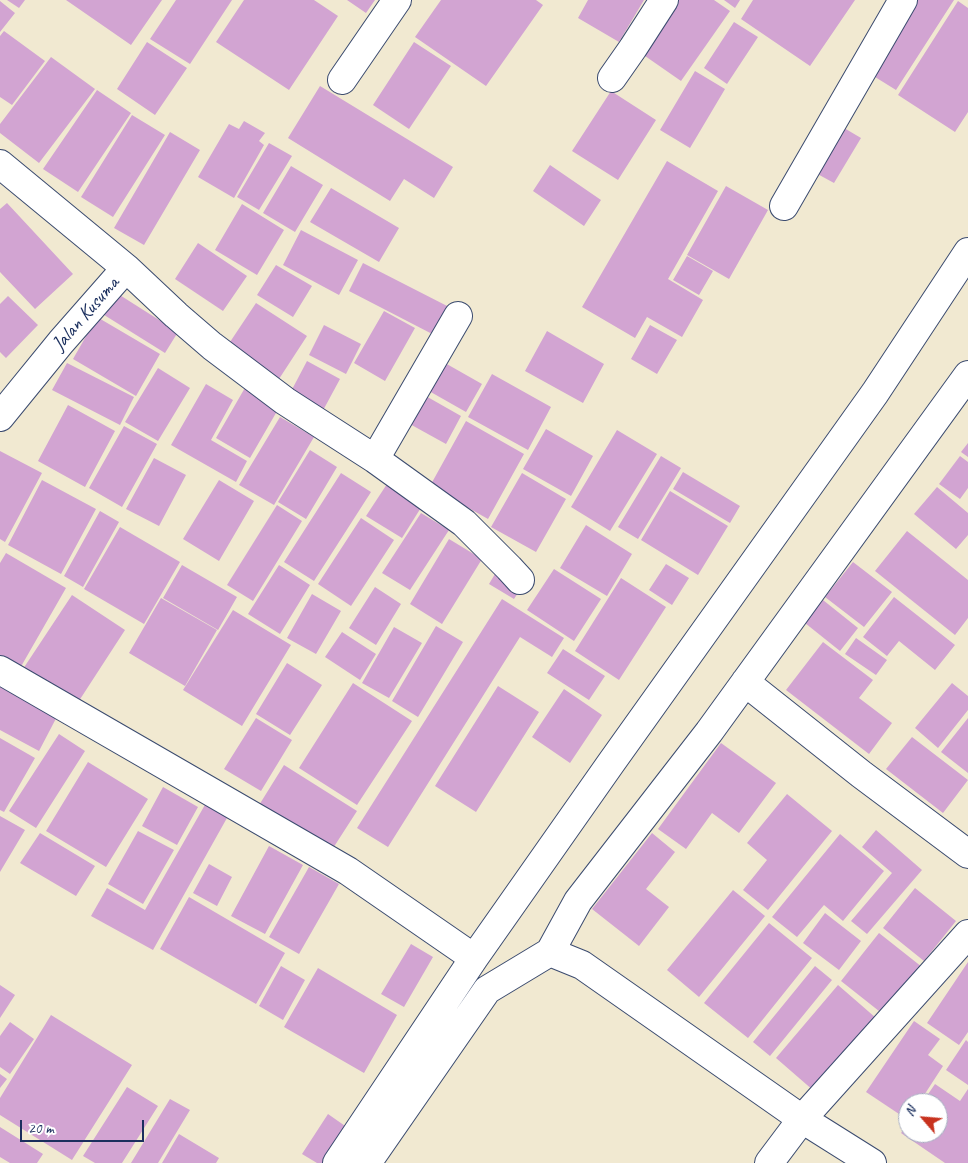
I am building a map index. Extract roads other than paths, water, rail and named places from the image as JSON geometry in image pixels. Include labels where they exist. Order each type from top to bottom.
[{"type":"street","points":[[342,80],[397,0]]},
{"type":"street","points":[[612,78],[664,0]]},
{"type":"street","points":[[784,206],[903,0]]},
{"type":"street","name":"Jalan Kusuma","points":[[0,164],[126,268],[61,342],[0,417]]},
{"type":"street","points":[[337,1163],[474,958],[875,393],[968,252]]},
{"type":"street","points":[[126,268],[212,346],[285,401],[375,459],[464,523],[520,580]]},
{"type":"street","points":[[375,459],[458,316]]},
{"type":"street","points":[[367,1163],[487,990],[550,952],[578,902],[709,732],[968,375]]},
{"type":"street","points":[[0,670],[348,872],[474,958]]},
{"type":"street","points":[[745,682],[861,774],[968,854]]},
{"type":"street","points":[[769,1163],[802,1119],[968,934]]},
{"type":"street","points":[[550,952],[582,965],[802,1119],[872,1163]]}]
